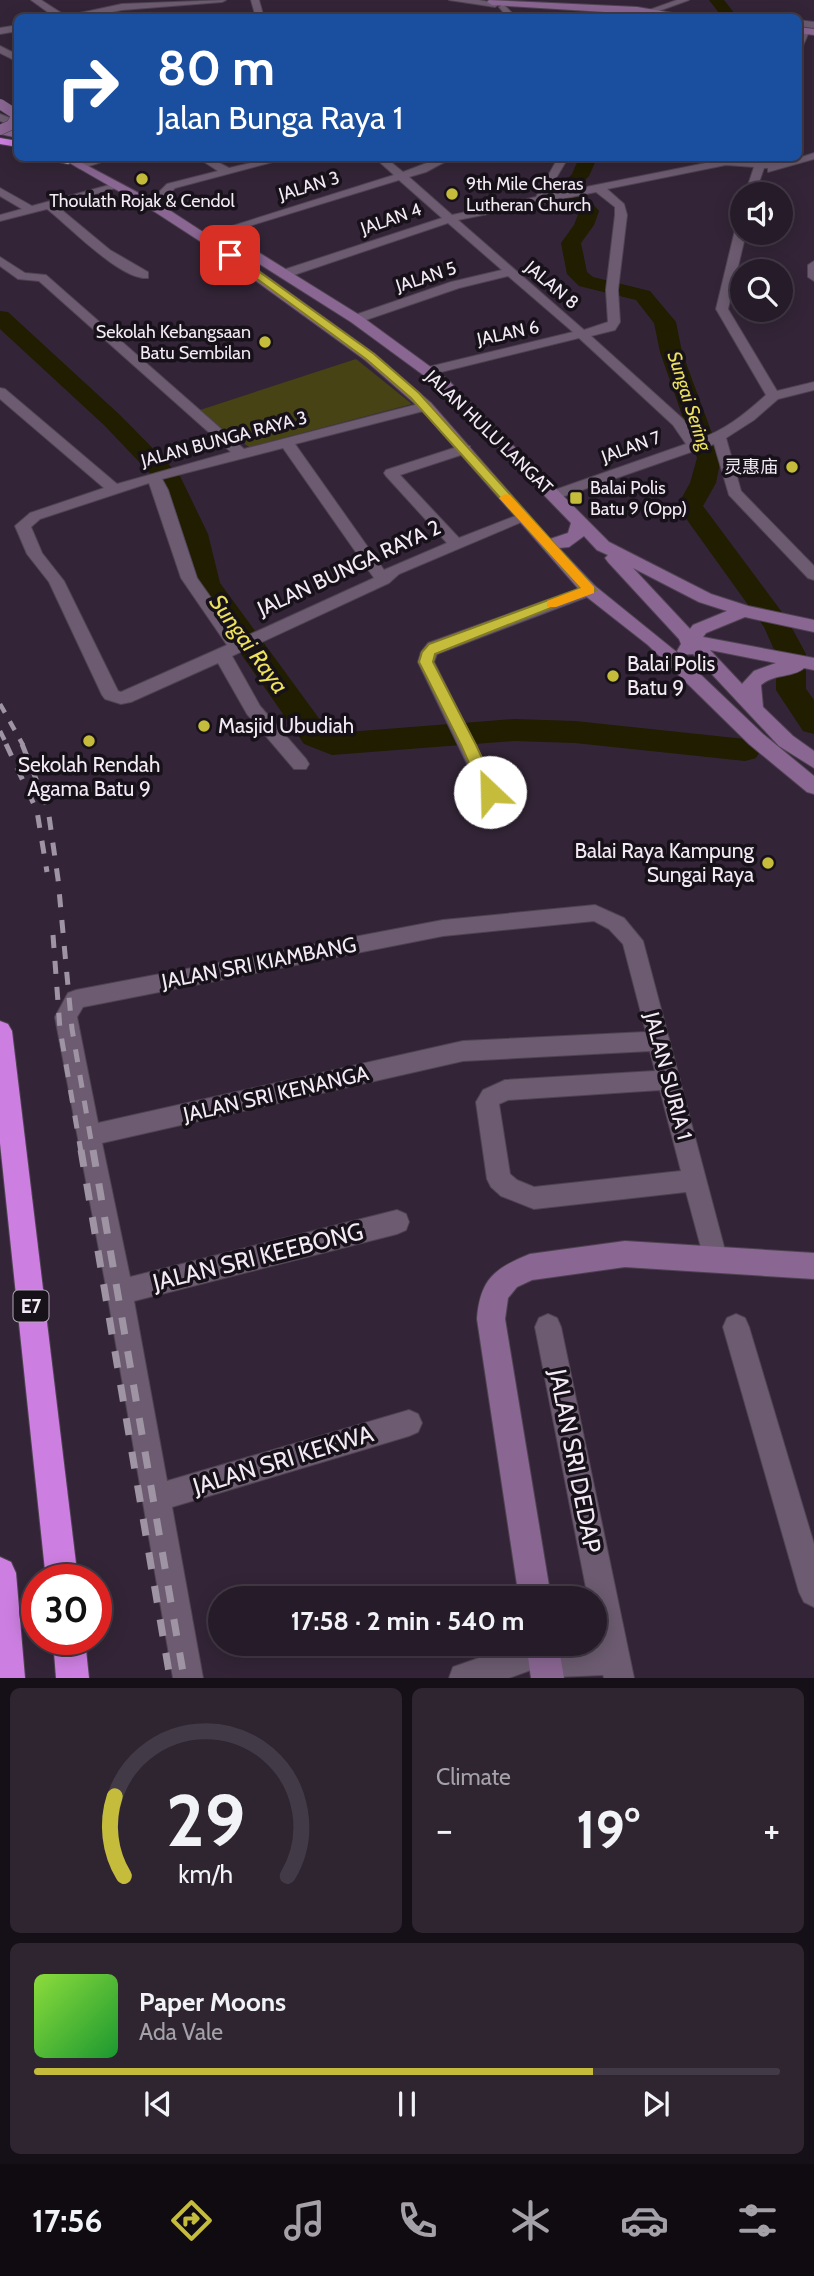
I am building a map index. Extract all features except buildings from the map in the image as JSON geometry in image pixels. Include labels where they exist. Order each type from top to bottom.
[{"type":"highway","name":"E7","points":[[0,1031],[60,1564]]},
{"type":"highway","points":[[0,1573],[9,1678]]},
{"type":"highway","points":[[71,1655],[74,1678]]},
{"type":"main road","points":[[498,3],[659,14]]},
{"type":"main road","points":[[639,12],[649,14]]},
{"type":"main road","points":[[0,132],[14,120]]},
{"type":"main road","points":[[97,161],[121,183],[312,313],[370,357],[426,406],[589,590],[654,641],[756,739],[814,787]]},
{"type":"main road","name":"JALAN HULU LANGAT","points":[[121,183],[162,196],[356,318],[429,371],[603,546],[679,587],[744,611],[814,626]]},
{"type":"main road","points":[[546,544],[563,543],[576,536],[579,521]]},
{"type":"main road","points":[[603,546],[754,709],[786,741],[814,761]]},
{"type":"main road","points":[[589,590],[690,641],[811,666]]},
{"type":"main road","points":[[678,665],[699,629],[744,611]]},
{"type":"main road","points":[[754,709],[751,684],[760,674],[777,668],[811,666]]},
{"type":"main road","points":[[533,1586],[491,1319],[492,1302],[498,1288],[507,1278],[530,1268],[625,1254],[814,1266]]},
{"type":"street","points":[[35,0],[59,14]]},
{"type":"street","points":[[80,14],[120,3],[222,0]]},
{"type":"street","points":[[453,0],[498,3]]},
{"type":"street","points":[[639,12],[668,0]]},
{"type":"street","points":[[639,12],[685,0]]},
{"type":"street","points":[[208,161],[223,169],[267,161]]},
{"type":"street","points":[[162,196],[171,186],[250,161]]},
{"type":"street","name":"JALAN 8","points":[[383,161],[452,218],[509,272],[583,335],[678,422],[695,445]]},
{"type":"street","name":"JALAN 3","points":[[219,232],[428,168],[441,161]]},
{"type":"street","points":[[541,199],[541,194],[561,161]]},
{"type":"street","name":"JALAN 4","points":[[284,274],[452,218],[583,191],[676,167],[726,162],[785,166],[800,161]]},
{"type":"street","points":[[754,182],[759,165]]},
{"type":"street","points":[[0,218],[121,183]]},
{"type":"street","name":"JALAN 6","points":[[429,371],[611,327],[614,322],[613,285],[620,206],[597,187]]},
{"type":"street","points":[[0,191],[30,208]]},
{"type":"street","points":[[48,204],[123,266],[144,275]]},
{"type":"street","points":[[737,245],[722,309],[773,396],[814,386]]},
{"type":"street","points":[[0,261],[16,277],[42,278],[243,455]]},
{"type":"street","points":[[814,265],[814,277]]},
{"type":"street","name":"JALAN 5","points":[[356,318],[455,285],[509,272]]},
{"type":"street","points":[[0,392],[114,489]]},
{"type":"street","name":"JALAN 7","points":[[554,495],[719,437],[749,417],[773,396]]},
{"type":"street","name":"JALAN BUNGA RAYA 3","points":[[121,698],[111,695],[56,581],[35,554],[23,526],[34,516],[153,477],[426,406]]},
{"type":"street","points":[[719,437],[734,492],[814,575]]},
{"type":"street","points":[[286,442],[383,580]]},
{"type":"street","points":[[455,543],[391,473],[465,449]]},
{"type":"street","points":[[153,477],[161,490],[189,578],[235,648],[253,710],[300,764]]},
{"type":"street","name":"JALAN BUNGA RAYA 2","points":[[121,698],[131,696],[383,580],[393,570],[523,518]]},
{"type":"street","points":[[490,792],[426,662],[429,652],[434,647],[589,590]]},
{"type":"street","name":"JALAN SRI KIAMBANG","points":[[89,1136],[66,1017],[76,999],[443,929],[595,913]]},
{"type":"street","name":"JALAN SURIA 1","points":[[595,913],[610,918],[624,929],[633,941],[715,1258]]},
{"type":"street","name":"JALAN SRI KENANGA","points":[[89,1136],[463,1051],[659,1041]]},
{"type":"street","points":[[669,1080],[505,1090],[491,1097],[487,1102],[499,1179],[509,1188],[534,1198],[695,1180]]},
{"type":"street","points":[[89,1136],[158,1498],[188,1678]]},
{"type":"street","name":"JALAN SRI KEEBONG","points":[[120,1292],[397,1222]]},
{"type":"street","name":"JALAN SRI DEDAP","points":[[548,1326],[617,1668]]},
{"type":"street","points":[[736,1327],[814,1592]]},
{"type":"street","name":"JALAN SRI KEKWA","points":[[158,1498],[409,1423]]},
{"type":"street","points":[[464,1678],[545,1660],[617,1668]]},
{"type":"shaded area","points":[[356,359],[412,404],[249,447],[197,411]]},
{"type":"waterway","name":"Sungai Sering","points":[[716,0],[728,14]]},
{"type":"waterway","name":"Sungai Sering","points":[[587,161],[580,176],[568,187],[589,211],[584,225],[571,243],[577,274],[586,282],[643,295],[665,322],[671,352],[709,458],[703,483],[690,506],[777,625],[791,654],[791,690],[814,723]]},
{"type":"waterway","name":"Sungai Raya","points":[[0,317],[113,421],[171,481],[195,534],[206,584],[315,736],[332,744],[514,730],[575,732],[745,750]]},
{"type":"railway","points":[[0,704],[23,745]]},
{"type":"railway","points":[[0,731],[7,745]]},
{"type":"railway","points":[[6,744],[37,811],[47,872]]},
{"type":"railway","points":[[22,744],[48,809],[58,879],[72,1029],[93,1152]]},
{"type":"railway","points":[[53,935],[60,1029],[81,1152]]},
{"type":"railway","points":[[81,1150],[170,1678]]},
{"type":"railway","points":[[93,1150],[184,1678]]},
{"type":"slow traffic","points":[[505,498],[589,590],[552,604]]},
{"type":"place","name":"Thoulath Rojak & Cendol","points":[[142,179]]},
{"type":"place","name":"9th Mile Cheras Lutheran Church","points":[[452,194]]},
{"type":"place","name":"Sekolah Kebangsaan Batu Sembilan","points":[[265,342]]},
{"type":"place","name":"灵惠庙","points":[[792,467]]},
{"type":"place","name":"Balai Polis Batu 9 (Opp)","points":[[576,498]]},
{"type":"place","name":"Balai Polis Batu 9","points":[[613,676]]},
{"type":"place","name":"Masjid Ubudiah","points":[[204,726]]},
{"type":"place","name":"Sekolah Rendah Agama Batu 9","points":[[89,741]]},
{"type":"place","name":"Balai Raya Kampung Sungai Raya","points":[[768,863]]},
{"type":"route","points":[[230,255],[320,318],[426,406],[589,590],[434,647],[426,657],[426,662],[490,792]]}]
